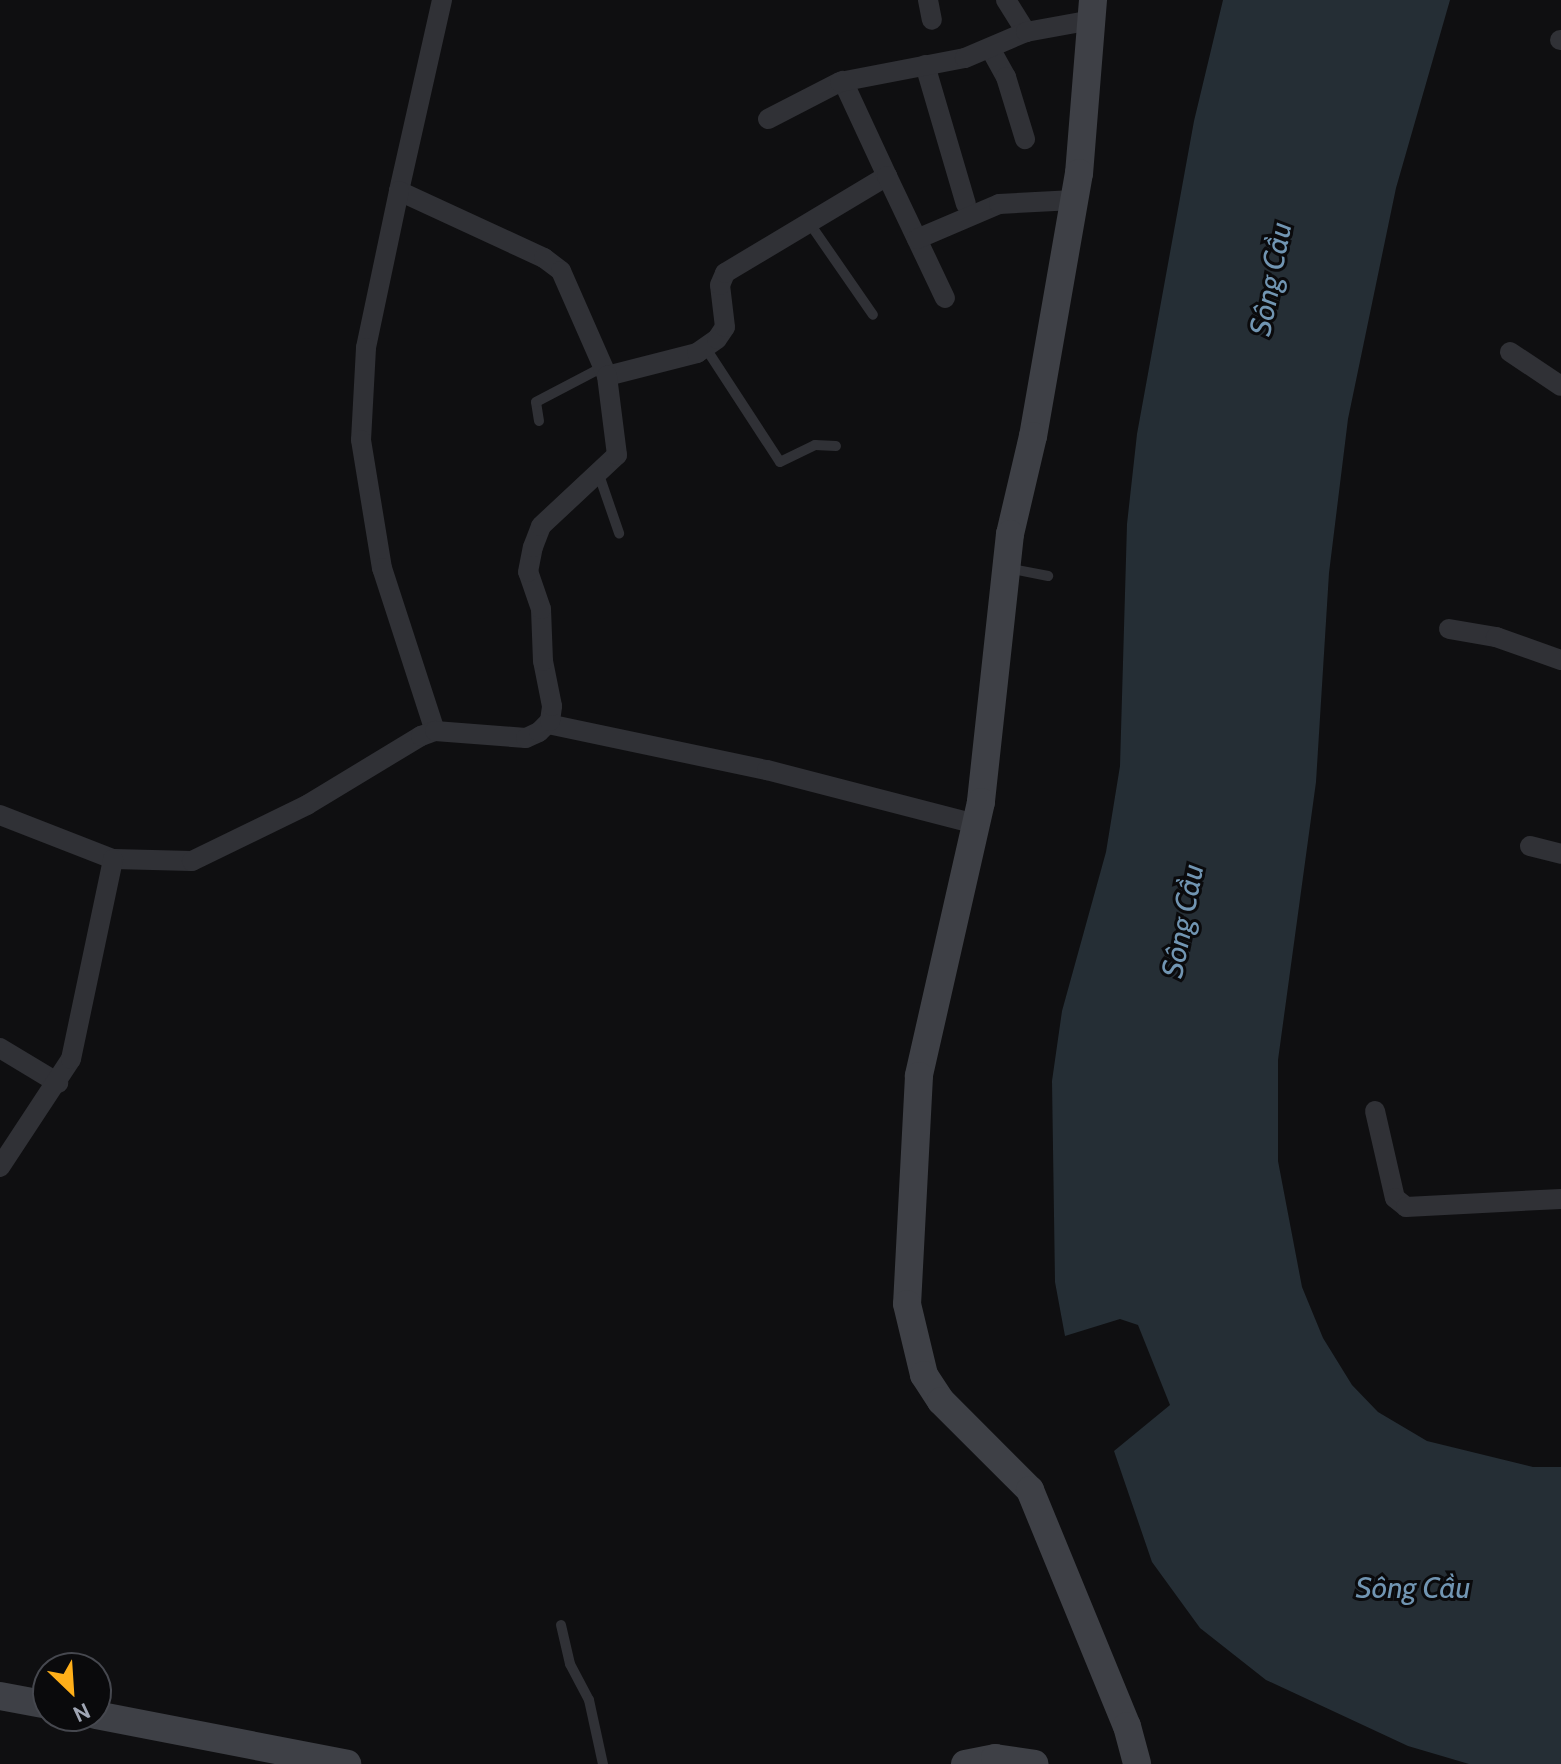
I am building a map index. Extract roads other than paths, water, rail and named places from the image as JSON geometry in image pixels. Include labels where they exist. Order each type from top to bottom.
[{"type":"street","points":[[429,733],[382,568],[361,440],[366,348],[442,0]]},
{"type":"street","points":[[1006,0],[1026,32]]},
{"type":"street","points":[[768,119],[843,81],[991,50],[1026,32],[1092,10],[1074,200],[1006,568],[976,824],[919,1076],[906,1245],[913,1348],[941,1401],[1030,1490],[1127,1726],[1137,1764]]},
{"type":"street","points":[[991,50],[1006,77],[1025,139]]},
{"type":"street","points":[[925,65],[966,204]]},
{"type":"street","points":[[843,81],[945,298]]},
{"type":"street","points":[[605,372],[646,369],[705,347],[725,327],[720,285],[725,273],[807,220],[887,176]]},
{"type":"street","points":[[399,191],[544,258],[561,271],[605,372],[619,442],[617,455],[541,526],[528,572],[541,609],[543,661],[552,706],[548,724]]},
{"type":"street","points":[[917,239],[999,204],[1074,200]]},
{"type":"street","points":[[1510,352],[1561,386]]},
{"type":"street","points":[[1449,629],[1496,637],[1561,660]]},
{"type":"street","points":[[0,815],[113,859],[192,861],[221,850],[307,805],[429,733],[526,738],[548,724],[767,770],[976,824]]},
{"type":"street","points":[[1530,846],[1561,854]]},
{"type":"street","points":[[0,1167],[71,1059],[113,859]]},
{"type":"street","points":[[0,1048],[58,1083]]},
{"type":"street","points":[[1375,1111],[1395,1198],[1406,1207],[1561,1199]]},
{"type":"street","points":[[0,1696],[32,1702]]},
{"type":"street","points":[[112,1718],[347,1764]]},
{"type":"street","points":[[965,1764],[995,1758],[1035,1764]]},
{"type":"lane","points":[[807,220],[873,315]]},
{"type":"lane","points":[[705,347],[780,462],[815,445],[836,446]]},
{"type":"lane","points":[[539,421],[536,402],[605,372]]},
{"type":"lane","points":[[598,472],[619,533]]},
{"type":"lane","points":[[1006,568],[1048,576]]},
{"type":"lane","points":[[561,1625],[570,1664],[589,1700],[603,1764]]},
{"type":"water","name":"Sông Cầu","points":[[1223,0],[1450,0],[1396,188],[1348,419],[1329,573],[1316,782],[1278,1060],[1278,1161],[1302,1287],[1323,1338],[1352,1385],[1378,1412],[1427,1441],[1533,1467],[1561,1467],[1561,1764],[1469,1764],[1408,1746],[1266,1680],[1200,1628],[1152,1562],[1114,1451],[1170,1405],[1138,1325],[1120,1319],[1065,1336],[1055,1282],[1052,1081],[1062,1011],[1106,852],[1120,766],[1127,524],[1137,434],[1194,121]]}]
